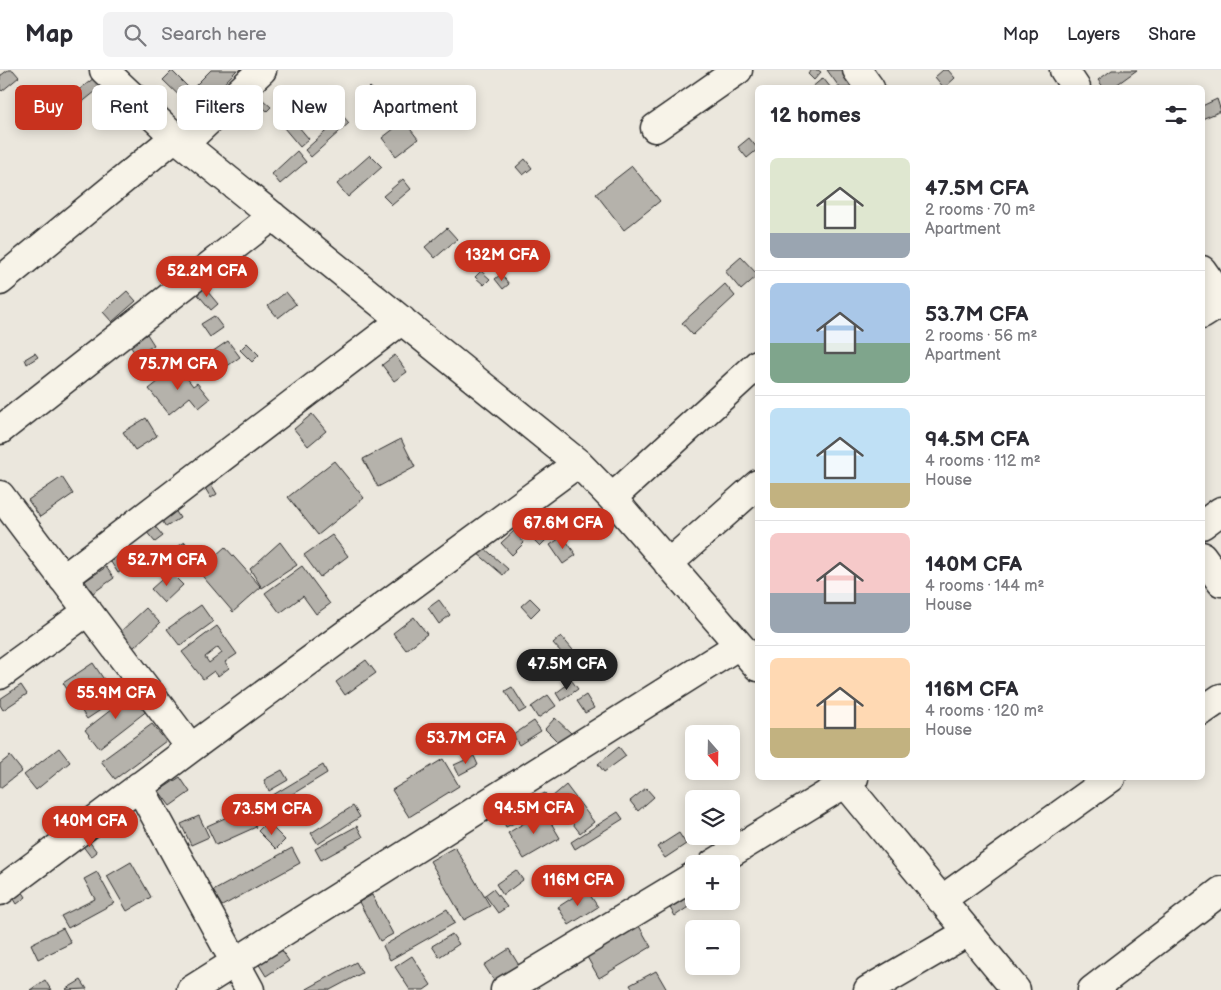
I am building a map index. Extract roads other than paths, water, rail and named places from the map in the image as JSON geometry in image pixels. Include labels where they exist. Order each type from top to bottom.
[{"type":"street","points":[[104,70],[180,141],[578,463],[612,498],[755,664]]},
{"type":"street","points":[[0,281],[180,141],[262,70]]},
{"type":"street","points":[[655,128],[738,70]]},
{"type":"street","points":[[857,70],[868,85]]},
{"type":"street","points":[[1064,70],[1074,85]]},
{"type":"street","points":[[0,430],[272,216]]},
{"type":"street","points":[[1205,274],[1221,297]]},
{"type":"street","points":[[1205,313],[1221,303]]},
{"type":"street","points":[[63,579],[402,320]]},
{"type":"street","points":[[612,498],[755,367]]},
{"type":"street","points":[[1,889],[578,463]]},
{"type":"street","points":[[668,564],[755,487]]},
{"type":"street","points":[[0,495],[190,748]]},
{"type":"street","points":[[1205,523],[1221,511]]},
{"type":"street","points":[[1205,560],[1221,582]]},
{"type":"street","points":[[0,675],[88,611]]},
{"type":"street","points":[[191,990],[739,645]]},
{"type":"street","points":[[1205,709],[1221,698]]},
{"type":"street","points":[[727,855],[847,780],[941,900],[1016,990]]},
{"type":"street","points":[[941,900],[1108,780]]},
{"type":"street","points":[[139,786],[250,990]]},
{"type":"street","points":[[505,990],[685,881]]},
{"type":"street","points":[[1092,990],[1221,892]]},
{"type":"street","points":[[868,990],[968,932]]}]
